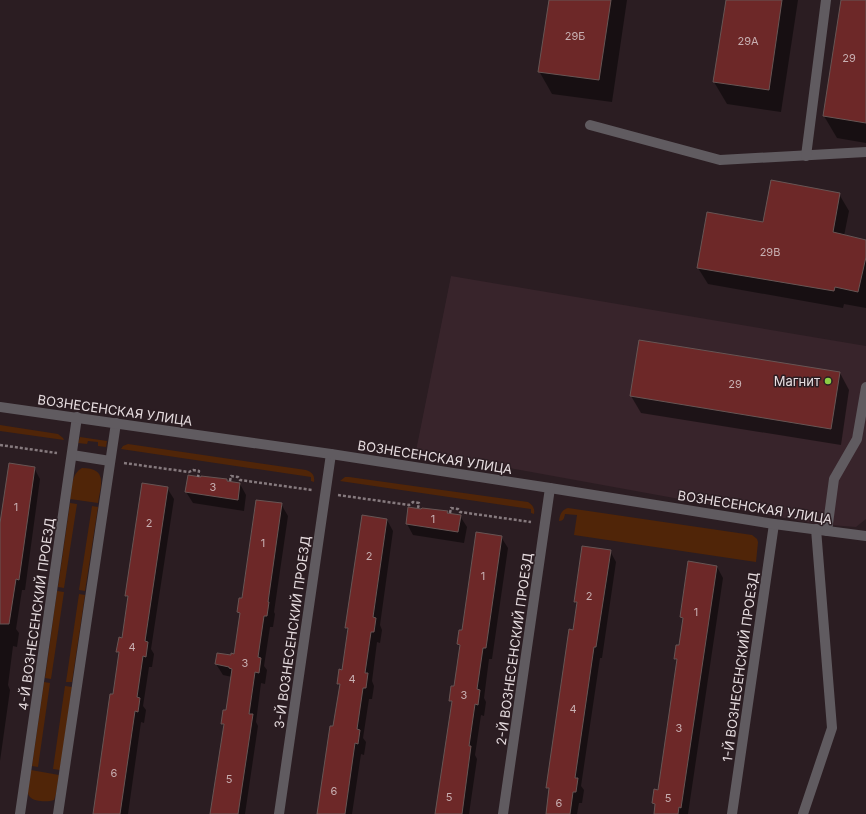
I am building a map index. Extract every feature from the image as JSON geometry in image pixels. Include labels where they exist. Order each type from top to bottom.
[{"type":"street","points":[[806,156],[826,0]]},
{"type":"street","points":[[590,125],[720,160],[866,152]]},
{"type":"street","points":[[827,531],[834,479],[857,439],[866,387]]},
{"type":"street","name":"ВОЗНЕСЕНСКАЯ УЛИЦА","points":[[0,407],[331,454],[774,524],[866,536]]},
{"type":"street","name":"4-Й ВОЗНЕСЕНСКИЙ ПРОЕЗД","points":[[20,814],[77,417]]},
{"type":"street","points":[[58,814],[116,423]]},
{"type":"street","name":"3-Й ВОЗНЕСЕНСКИЙ ПРОЕЗД","points":[[279,814],[331,454]]},
{"type":"street","points":[[72,455],[110,461]]},
{"type":"street","name":"2-Й ВОЗНЕСЕНСКИЙ ПРОЕЗД","points":[[503,814],[550,488]]},
{"type":"street","name":"1-Й ВОЗНЕСЕНСКИЙ ПРОЕЗД","points":[[732,814],[774,524]]},
{"type":"street","points":[[803,814],[832,728],[816,529]]},
{"type":"path","points":[[0,445],[72,455]]},
{"type":"path","points":[[110,461],[189,472],[199,470],[198,476]]},
{"type":"path","points":[[230,481],[231,476],[238,477],[240,480],[315,490]]},
{"type":"path","points":[[336,494],[409,505],[413,502],[418,503],[418,508]]},
{"type":"path","points":[[450,513],[450,508],[458,509],[460,512],[535,523]]},
{"type":"shaded area","points":[[451,276],[866,346],[866,519],[856,527],[817,524],[416,451]]},
{"type":"shaded area","points":[[0,425],[58,434],[64,440],[0,431]]},
{"type":"shaded area","points":[[80,437],[107,441],[106,447],[98,446],[98,442],[88,441],[87,444],[78,443]]},
{"type":"shaded area","points":[[128,444],[306,470],[313,474],[314,482],[311,481],[311,477],[121,449],[123,446]]},
{"type":"shaded area","points":[[82,468],[96,471],[99,474],[101,484],[98,503],[70,499],[74,478],[78,471]]},
{"type":"shaded area","points":[[345,477],[528,502],[533,507],[534,514],[531,513],[531,509],[340,481]]},
{"type":"shaded area","points":[[70,503],[77,504],[64,588],[58,587]]},
{"type":"shaded area","points":[[92,506],[98,507],[85,591],[79,590]]},
{"type":"shaded area","points":[[568,508],[752,535],[758,542],[756,562],[574,535],[577,515],[565,514],[563,520],[559,521],[562,511]]},
{"type":"shaded area","points":[[57,591],[64,592],[51,679],[45,678]]},
{"type":"shaded area","points":[[79,594],[85,595],[72,682],[66,682]]},
{"type":"shaded area","points":[[44,682],[50,683],[38,767],[32,766]]},
{"type":"shaded area","points":[[65,686],[72,687],[60,770],[53,769]]},
{"type":"shaded area","points":[[31,770],[59,775],[54,800],[38,801],[29,796],[28,790]]},
{"type":"building","points":[[549,0],[611,0],[599,80],[538,72]]},
{"type":"building","points":[[726,0],[782,0],[769,90],[713,82]]},
{"type":"building","points":[[841,0],[866,0],[866,123],[823,116]]},
{"type":"building","points":[[771,180],[840,193],[833,232],[866,240],[866,257],[858,292],[835,287],[834,291],[697,268],[707,212],[763,222]]},
{"type":"building","points":[[639,340],[840,372],[831,429],[630,396]]},
{"type":"building","points":[[9,463],[35,467],[19,580],[16,579],[9,624],[0,624],[0,523]]},
{"type":"building","points":[[188,475],[227,479],[227,481],[240,483],[238,500],[185,492]]},
{"type":"building","points":[[142,483],[168,487],[145,641],[148,642],[146,657],[143,656],[137,697],[140,698],[138,712],[135,711],[120,814],[93,814],[110,694],[113,694],[119,652],[116,652],[119,637],[122,638],[128,596],[125,596]]},
{"type":"building","points":[[256,500],[282,503],[267,616],[264,616],[258,657],[261,658],[259,673],[255,672],[249,714],[253,714],[238,814],[210,814],[224,724],[221,724],[223,710],[226,710],[232,669],[215,664],[217,653],[234,654],[240,613],[237,612],[239,598],[242,598]]},
{"type":"building","points":[[408,507],[448,511],[447,513],[461,515],[458,532],[406,524]]},
{"type":"building","points":[[362,515],[387,519],[373,617],[376,618],[374,632],[371,632],[365,673],[368,673],[366,688],[363,688],[357,729],[360,730],[358,744],[355,743],[345,814],[317,814],[330,726],[333,726],[340,684],[337,684],[339,669],[342,670],[348,628],[345,628]]},
{"type":"building","points":[[476,532],[502,536],[486,648],[483,648],[477,689],[480,690],[478,705],[475,704],[462,814],[435,814],[452,701],[449,701],[451,686],[454,686],[460,645],[457,644],[459,630],[462,630]]},
{"type":"building","points":[[582,546],[611,550],[596,647],[594,647],[575,778],[578,778],[576,792],[573,792],[570,814],[546,814],[549,788],[546,788],[569,629],[573,630],[577,602],[574,602]]},
{"type":"building","points":[[688,561],[717,566],[681,808],[679,807],[678,814],[654,814],[655,804],[652,803],[654,789],[658,790],[677,659],[674,659],[676,645],[679,645],[683,618],[680,617]]},
{"type":"place","name":"Магнит","points":[[828,381]]}]
